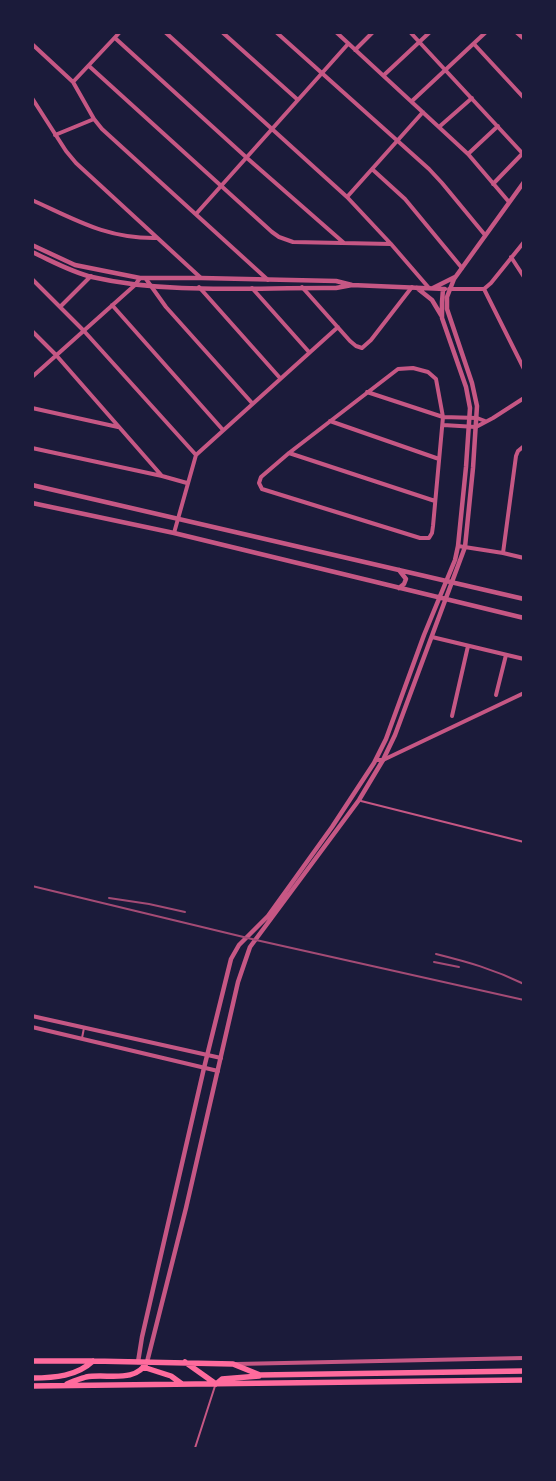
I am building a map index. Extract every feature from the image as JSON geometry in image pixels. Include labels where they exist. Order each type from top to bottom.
[{"type":"main road","points":[[32,1361],[138,1362],[171,1376],[183,1384]]},
{"type":"main road","points":[[32,1378],[56,1377],[77,1372],[94,1361]]},
{"type":"main road","points":[[185,1362],[216,1384]]},
{"type":"main road","points":[[63,1386],[86,1378],[132,1375],[139,1372],[146,1365],[185,1362],[233,1364],[260,1376]]},
{"type":"main road","points":[[216,1384],[222,1379],[260,1376],[524,1371]]},
{"type":"main road","points":[[32,1386],[524,1380]]},
{"type":"street","points":[[73,82],[120,32]]},
{"type":"street","points":[[146,1365],[186,1208],[238,982],[248,951],[358,800],[383,760],[395,735],[465,547],[477,418],[477,406],[472,383],[447,309],[438,291],[430,288],[347,197],[165,32]]},
{"type":"street","points":[[222,32],[298,100]]},
{"type":"street","points":[[276,32],[442,183],[485,235]]},
{"type":"street","points":[[336,32],[468,154],[508,202]]},
{"type":"street","points":[[355,50],[373,32]]},
{"type":"street","points":[[410,32],[523,154],[493,184]]},
{"type":"street","points":[[384,75],[430,32]]},
{"type":"street","points":[[412,101],[486,32]]},
{"type":"street","points":[[516,32],[524,39]]},
{"type":"street","points":[[115,38],[344,243]]},
{"type":"street","points":[[32,44],[73,82],[94,118],[107,134],[268,280]]},
{"type":"street","points":[[196,214],[348,44]]},
{"type":"street","points":[[474,44],[524,98]]},
{"type":"street","points":[[89,66],[221,187],[272,232],[285,240],[293,242],[391,244]]},
{"type":"street","points":[[32,98],[55,135],[76,162],[202,278]]},
{"type":"street","points":[[439,127],[472,98]]},
{"type":"street","points":[[347,197],[423,112]]},
{"type":"street","points":[[55,135],[94,118]]},
{"type":"street","points":[[468,154],[498,126]]},
{"type":"street","points":[[372,169],[405,199],[462,268]]},
{"type":"street","points":[[442,318],[442,296],[446,289],[524,182]]},
{"type":"street","points":[[32,200],[90,228],[136,237],[157,238]]},
{"type":"street","points":[[32,252],[91,276],[136,285],[336,288],[352,285],[484,289],[524,242]]},
{"type":"street","points":[[32,245],[74,265],[146,279],[202,278],[342,282],[352,285]]},
{"type":"street","points":[[511,257],[524,277]]},
{"type":"street","points":[[60,307],[91,276]]},
{"type":"street","points":[[32,377],[136,285],[140,278]]},
{"type":"street","points":[[430,288],[455,278]]},
{"type":"street","points":[[32,279],[84,331],[196,455]]},
{"type":"street","points":[[146,279],[172,314],[252,403]]},
{"type":"street","points":[[199,287],[280,378]]},
{"type":"street","points":[[302,287],[356,346],[364,347],[372,340],[414,287]]},
{"type":"street","points":[[138,1362],[207,1055],[231,959],[243,941],[268,916],[337,819],[376,760],[386,739],[439,597],[455,560],[470,427],[466,387],[442,318],[432,300],[414,287]]},
{"type":"street","points":[[252,288],[309,352]]},
{"type":"street","points":[[446,289],[447,309]]},
{"type":"street","points":[[484,289],[524,369]]},
{"type":"street","points":[[112,305],[223,430]]},
{"type":"street","points":[[174,534],[196,455],[338,327]]},
{"type":"street","points":[[32,331],[56,355],[162,476]]},
{"type":"street","points":[[413,368],[428,372],[436,379],[443,425],[433,530],[428,538],[420,538],[312,503],[266,491],[259,483],[263,475],[288,453],[368,392],[398,370],[413,368]]},
{"type":"street","points":[[368,392],[443,417],[470,417],[485,422]]},
{"type":"street","points":[[443,425],[476,427],[524,398]]},
{"type":"street","points":[[32,408],[118,427]]},
{"type":"street","points":[[330,421],[439,458]]},
{"type":"street","points":[[503,553],[516,456],[518,451],[524,446]]},
{"type":"street","points":[[32,448],[187,483]]},
{"type":"street","points":[[288,453],[435,501]]},
{"type":"street","points":[[32,484],[524,599]]},
{"type":"street","points":[[32,503],[174,534],[524,618]]},
{"type":"street","points":[[458,546],[524,558]]},
{"type":"street","points":[[398,570],[406,579],[399,588]]},
{"type":"street","points":[[432,637],[524,659]]},
{"type":"street","points":[[452,716],[468,646]]},
{"type":"street","points":[[496,695],[506,655]]},
{"type":"street","points":[[376,760],[383,760],[524,693]]},
{"type":"street","points":[[226,979],[238,982]]},
{"type":"street","points":[[32,1016],[221,1058]]},
{"type":"street","points":[[39,1017],[34,1028],[218,1071]]},
{"type":"street","points":[[233,1364],[524,1358]]},
{"type":"lane","points":[[358,800],[524,842]]},
{"type":"lane","points":[[82,1039],[84,1028]]},
{"type":"lane","points":[[195,1448],[216,1384]]},
{"type":"railway","points":[[32,886],[256,940],[524,1000]]},
{"type":"railway","points":[[109,898],[185,912]]},
{"type":"railway","points":[[436,954],[480,966],[524,984]]},
{"type":"railway","points":[[434,962],[459,967]]}]
